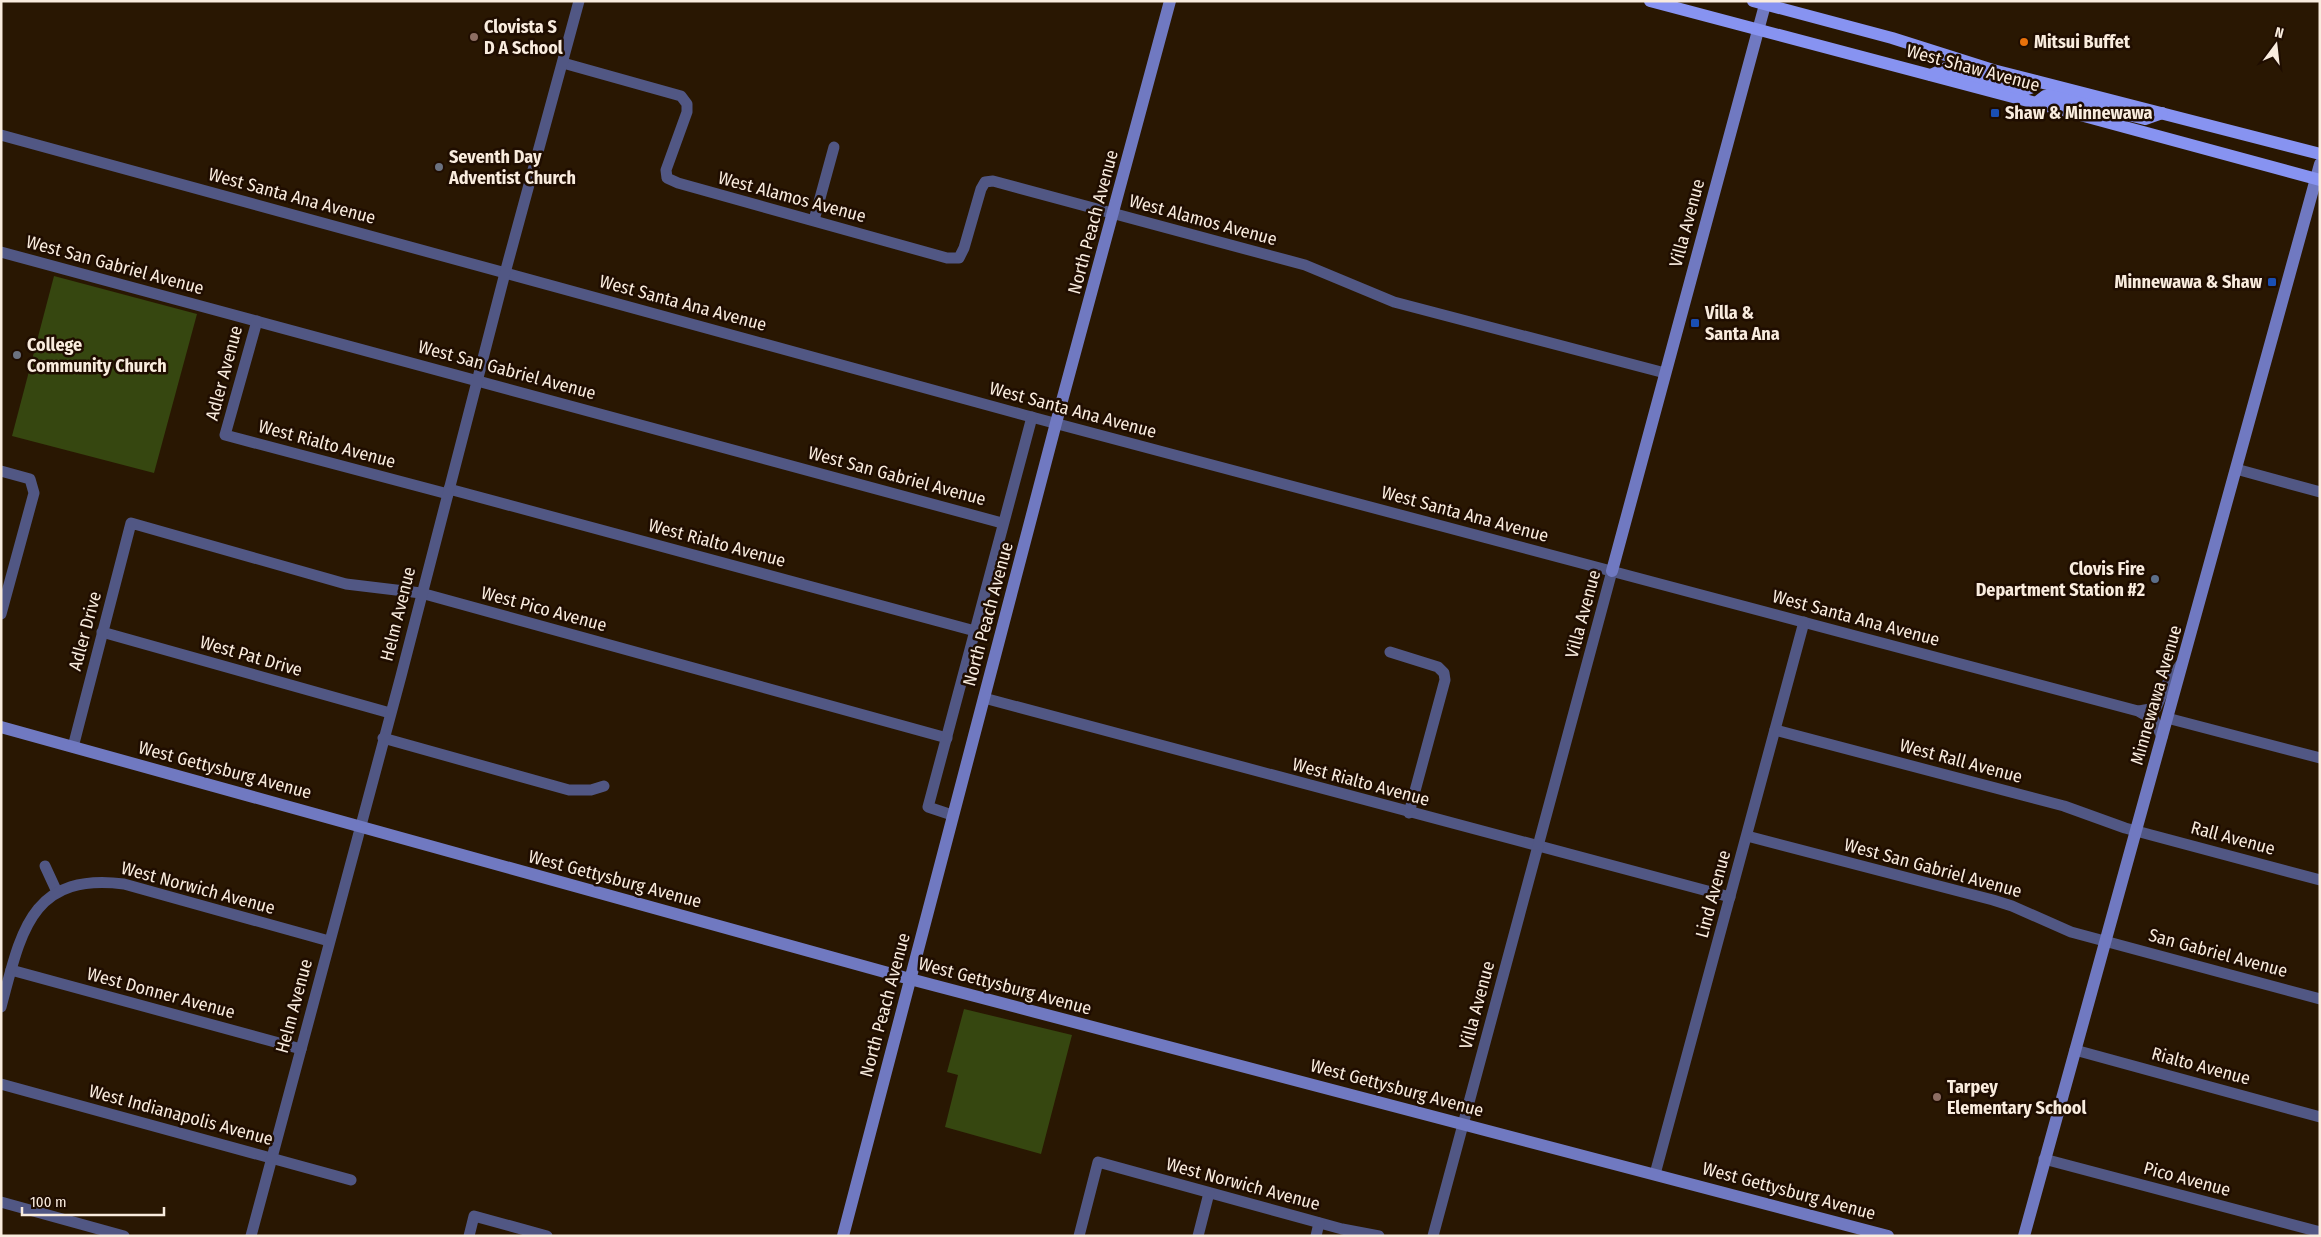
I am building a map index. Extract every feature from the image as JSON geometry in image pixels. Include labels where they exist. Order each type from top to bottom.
[{"type":"main road","name":"West Shaw Avenue","points":[[1650,1],[2036,103],[2317,180]]},
{"type":"main road","name":"West Shaw Avenue","points":[[1762,2],[1892,38],[1972,64],[2320,154]]},
{"type":"main road","points":[[1931,75],[1946,68],[2025,90],[2033,87],[2036,80]]},
{"type":"main road","points":[[2036,103],[2045,96],[2051,96],[2145,119],[2162,113]]},
{"type":"street","name":"Helm Avenue","points":[[251,1236],[270,1158],[301,1050],[505,272],[579,1]]},
{"type":"street","name":"North Peach Avenue","points":[[843,1236],[952,815],[1170,1]]},
{"type":"street","name":"Villa Avenue","points":[[1433,1236],[1757,30],[1762,2]]},
{"type":"street","name":"West Alamos Avenue","points":[[563,63],[681,96],[687,104],[687,112],[667,161],[666,170],[667,178],[678,183],[947,258],[959,258],[964,248],[981,189],[985,182],[993,181],[1305,265],[1380,298],[1665,373]]},
{"type":"street","name":"West Santa Ana Avenue","points":[[1,135],[1032,417],[2138,711],[2154,720],[2160,729],[2162,737]]},
{"type":"street","points":[[814,220],[834,147]]},
{"type":"street","name":"Minnewawa Avenue","points":[[2024,1236],[2044,1159],[2107,942],[2320,164]]},
{"type":"street","name":"West San Gabriel Avenue","points":[[1,252],[1002,523]]},
{"type":"street","name":"Adler Avenue","points":[[225,435],[257,321]]},
{"type":"street","points":[[952,815],[928,807],[1002,523],[1032,417]]},
{"type":"street","name":"West Rialto Avenue","points":[[225,435],[975,631]]},
{"type":"street","points":[[2236,469],[2320,492]]},
{"type":"street","points":[[1,471],[30,479],[34,493],[1,614]]},
{"type":"street","name":"West Pico Avenue","points":[[131,523],[346,584],[421,593],[947,738]]},
{"type":"street","name":"Adler Drive","points":[[73,747],[131,523]]},
{"type":"street","name":"Lind Avenue","points":[[1655,1174],[1804,622]]},
{"type":"street","name":"West Pat Drive","points":[[102,632],[390,713]]},
{"type":"street","points":[[1390,652],[1438,667],[1444,673],[1445,680],[1409,813]]},
{"type":"street","points":[[2138,711],[2156,708],[2165,686],[2184,660]]},
{"type":"street","name":"West Rialto Avenue","points":[[984,698],[1409,813],[1730,897]]},
{"type":"street","points":[[2167,718],[2320,758]]},
{"type":"street","name":"West Gettysburg Avenue","points":[[1,727],[910,979],[1464,1123],[1888,1236]]},
{"type":"street","name":"West Rall Avenue","points":[[1775,730],[2064,806],[2110,824],[2136,831]]},
{"type":"street","points":[[383,738],[569,790],[591,790],[604,786]]},
{"type":"street","name":"Rall Avenue","points":[[2136,831],[2320,880]]},
{"type":"street","name":"West San Gabriel Avenue","points":[[1747,836],[1999,902],[2072,932],[2107,942]]},
{"type":"street","points":[[1,1006],[23,931],[42,904],[57,892],[44,866]]},
{"type":"street","name":"West Norwich Avenue","points":[[57,892],[76,884],[100,881],[124,884],[329,941]]},
{"type":"street","name":"San Gabriel Avenue","points":[[2107,942],[2320,999]]},
{"type":"street","name":"West Donner Avenue","points":[[11,970],[301,1050]]},
{"type":"street","name":"Rialto Avenue","points":[[2075,1050],[2318,1116]]},
{"type":"street","name":"West Indianapolis Avenue","points":[[1,1084],[351,1180]]},
{"type":"street","name":"Pico Avenue","points":[[2044,1159],[2320,1232]]},
{"type":"street","name":"West Norwich Avenue","points":[[1078,1236],[1098,1162],[1319,1222],[1379,1236]]},
{"type":"street","points":[[1198,1236],[1209,1193]]},
{"type":"street","points":[[1,1202],[124,1236]]},
{"type":"street","points":[[469,1236],[474,1216],[547,1236]]},
{"type":"street","points":[[1316,1236],[1319,1222]]},
{"type":"green space","points":[[54,276],[197,314],[154,473],[12,436]]},
{"type":"green space","points":[[964,1009],[1072,1035],[1041,1154],[945,1127],[958,1075],[947,1072]]},
{"type":"place","name":"Clovista S D A School","points":[[474,37]]},
{"type":"place","name":"Mitsui Buffet","points":[[2024,42]]},
{"type":"place","name":"Shaw & Minnewawa","points":[[1995,113]]},
{"type":"place","name":"Seventh Day Adventist Church","points":[[439,167]]},
{"type":"place","name":"Minnewawa & Shaw","points":[[2272,282]]},
{"type":"place","name":"Villa & Santa Ana","points":[[1695,323]]},
{"type":"place","name":"College Community Church","points":[[17,355]]},
{"type":"place","name":"Clovis Fire Department Station #2","points":[[2155,579]]},
{"type":"place","name":"Tarpey Elementary School","points":[[1937,1097]]}]
